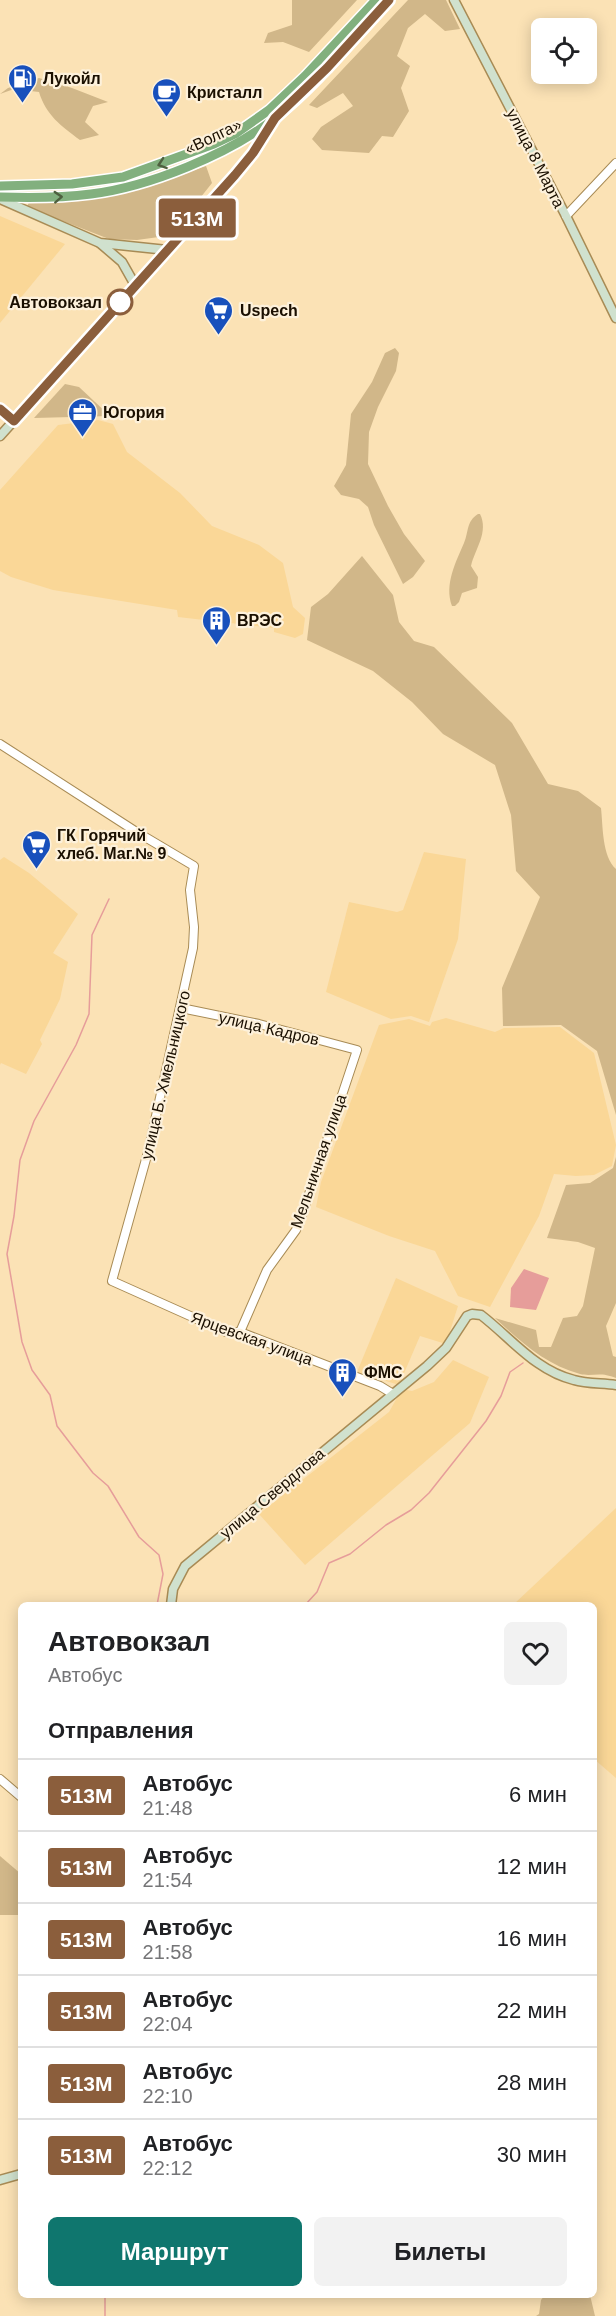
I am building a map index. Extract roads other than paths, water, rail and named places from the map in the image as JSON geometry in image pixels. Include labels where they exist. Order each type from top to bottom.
[{"type":"highway","name":"«Волга»","points":[[0,186],[72,184],[123,177],[221,141],[255,121],[288,93],[376,0]]},
{"type":"highway","name":"«Волга»","points":[[0,198],[61,197],[120,189],[212,156],[254,133],[275,118],[327,68],[388,0]]},
{"type":"main road","name":"улица 8 Марта","points":[[454,0],[616,318]]},
{"type":"main road","points":[[0,436],[247,161],[275,118]]},
{"type":"main road","points":[[0,198],[100,243],[128,248],[167,250]]},
{"type":"main road","points":[[100,243],[122,262],[135,285]]},
{"type":"main road","points":[[122,262],[122,253],[128,248]]},
{"type":"main road","name":"улица Свердлова","points":[[171,1602],[173,1589],[185,1566],[440,1354],[467,1316],[481,1315],[536,1362],[553,1373],[574,1380],[616,1385]]},
{"type":"main road","points":[[0,2180],[18,2175]]},
{"type":"street","points":[[566,216],[616,163]]},
{"type":"street","name":"улица Б. Хмельницкого","points":[[0,744],[194,866],[190,890],[194,927],[193,948],[148,1152],[112,1281]]},
{"type":"street","name":"улица Кадров","points":[[181,1008],[259,1024],[357,1050]]},
{"type":"street","name":"Мельничная улица","points":[[240,1332],[267,1270],[296,1230],[357,1050]]},
{"type":"street","name":"Ярцевская улица","points":[[112,1281],[226,1332],[240,1332],[380,1386],[393,1394]]},
{"type":"street","points":[[0,1779],[18,1794]]},
{"type":"waterway","points":[[109,899],[92,935],[89,1014],[76,1045],[34,1121],[20,1160],[7,1254],[22,1342],[32,1370],[50,1395],[57,1426],[93,1473],[108,1486],[139,1537],[159,1555],[163,1574],[158,1602]]},
{"type":"waterway","points":[[308,1602],[317,1592],[329,1563],[350,1554],[386,1525],[411,1510],[429,1493],[486,1421],[501,1396],[510,1372],[523,1363]]},
{"type":"waterway","points":[[105,2298],[105,2316]]},
{"type":"place","name":"Лукойл","points":[[22,104]]},
{"type":"place","name":"Кристалл","points":[[166,118]]},
{"type":"place","name":"Автовокзал","points":[[120,302]]},
{"type":"place","name":"Uspech","points":[[219,336]]},
{"type":"place","name":"Югория","points":[[82,438]]},
{"type":"place","name":"ВРЭС","points":[[216,646]]},
{"type":"place","name":"ГК Горячий хлеб. Маг.№ 9","points":[[36,870]]},
{"type":"place","name":"ФМС","points":[[343,1398]]}]
